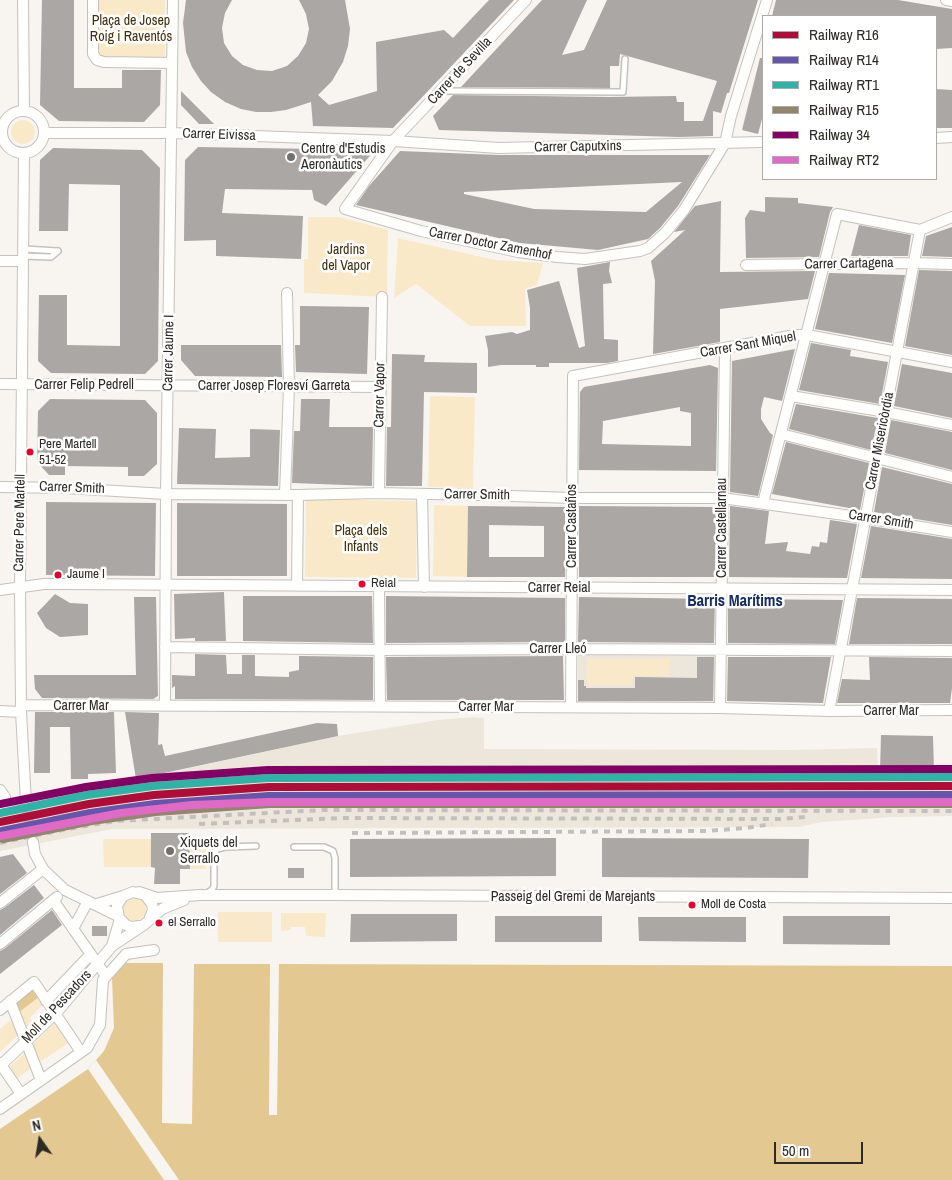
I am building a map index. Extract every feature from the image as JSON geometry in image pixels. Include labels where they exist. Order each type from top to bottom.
[{"type":"street","points":[[24,0],[24,111]]},
{"type":"street","points":[[93,0],[93,54],[97,60],[104,62],[172,63]]},
{"type":"street","name":"Carrer Jaume I","points":[[165,706],[173,0]]},
{"type":"street","name":"Carrer de Sevilla","points":[[393,141],[526,0]]},
{"type":"street","points":[[762,15],[767,0]]},
{"type":"street","points":[[946,0],[952,1]]},
{"type":"street","points":[[725,143],[731,116],[762,16]]},
{"type":"street","points":[[24,111],[30,112],[39,118],[42,122],[44,133],[40,145],[30,152],[14,152],[3,141],[1,130],[9,116],[13,113],[24,111]]},
{"type":"street","name":"Carrer Eivissa","points":[[44,133],[172,133],[393,141]]},
{"type":"street","points":[[937,138],[952,138]]},
{"type":"street","name":"Carrer Doctor Zamenhof","points":[[393,141],[345,209],[421,230],[518,252],[585,259],[640,252],[648,248],[666,232],[684,210],[725,143]]},
{"type":"street","name":"Carrer Caputxins","points":[[393,141],[499,148],[762,142]]},
{"type":"street","name":"Carrer Pere Martell","points":[[24,153],[20,487],[20,709],[26,803]]},
{"type":"street","points":[[763,503],[837,214],[920,230],[952,217]]},
{"type":"street","name":"Carrer Misericòrdia","points":[[828,711],[841,652],[920,230]]},
{"type":"street","points":[[0,261],[23,255]]},
{"type":"street","name":"Carrer Cartagena","points":[[746,266],[952,264]]},
{"type":"street","points":[[285,494],[288,386],[287,293]]},
{"type":"street","name":"Carrer Vapor","points":[[379,493],[382,297]]},
{"type":"street","name":"Carrer Sant Miquel","points":[[574,376],[795,335],[952,362]]},
{"type":"street","name":"Carrer Castellarnau","points":[[720,708],[724,349]]},
{"type":"street","name":"Carrer Castaños","points":[[571,707],[574,376]]},
{"type":"street","name":"Carrer Felip Pedrell","points":[[0,384],[168,385]]},
{"type":"street","name":"Carrer Josep Floresví Garreta","points":[[168,385],[380,387]]},
{"type":"street","points":[[791,396],[952,425]]},
{"type":"street","points":[[781,434],[952,478]]},
{"type":"street","name":"Carrer Smith","points":[[0,487],[166,494],[298,495],[379,493],[480,494],[572,498],[722,498],[952,532]]},
{"type":"street","points":[[422,494],[424,587]]},
{"type":"street","points":[[298,495],[298,586]]},
{"type":"street","name":"Carrer Reial","points":[[0,590],[44,584],[952,590]]},
{"type":"street","points":[[379,587],[380,706]]},
{"type":"street","name":"Carrer Lleó","points":[[165,647],[380,650],[952,651]]},
{"type":"street","name":"Carrer Mar","points":[[0,711],[165,706],[720,708],[828,711],[952,710]]},
{"type":"street","points":[[0,790],[5,797],[0,798]]},
{"type":"street","points":[[33,842],[35,854],[43,869],[65,890],[92,902],[119,917],[126,925],[131,927],[145,923],[153,910],[152,904],[145,895],[139,892],[92,902],[73,929]]},
{"type":"street","points":[[0,903],[43,869]]},
{"type":"street","points":[[0,944],[65,890]]},
{"type":"street","name":"Passeig del Gremi de Marejants","points":[[139,892],[157,898],[199,895],[952,898]]},
{"type":"street","name":"Passeig del Gremi de Marejants","points":[[145,923],[162,909],[199,895]]},
{"type":"street","points":[[119,917],[117,906],[123,896]]},
{"type":"street","points":[[53,900],[106,976]]},
{"type":"street","name":"Moll de Pescadors","points":[[112,946],[119,917]]},
{"type":"street","name":"Moll de Pescadors","points":[[0,1065],[55,1014],[112,946],[145,923]]},
{"type":"street","points":[[0,1109],[87,1048],[100,1025],[103,980],[126,954],[154,950]]},
{"type":"street","points":[[46,1001],[91,954]]},
{"type":"street","points":[[0,1010],[34,982],[81,1052]]},
{"type":"street","points":[[10,1001],[41,1080]]},
{"type":"street","points":[[0,1065],[21,1094]]},
{"type":"lane","points":[[442,91],[623,92],[625,59]]},
{"type":"lane","points":[[58,251],[50,257],[23,255],[58,251]]},
{"type":"lane","points":[[199,895],[212,890],[214,886],[214,855],[217,849],[225,846],[256,846]]},
{"type":"lane","points":[[294,847],[324,847],[333,851],[336,858],[335,895]]},
{"type":"shaded area","points":[[578,655],[715,656],[715,703],[578,702]]},
{"type":"shaded area","points":[[484,718],[484,749],[792,750],[877,748],[878,773],[952,773],[952,816],[894,817],[822,822],[798,827],[112,829],[0,851],[0,809],[338,736],[438,720]]},
{"type":"shaded area","points":[[124,963],[163,963],[162,1123],[192,1124],[194,964],[270,964],[269,1115],[277,1115],[279,964],[952,966],[952,1180],[0,1180],[0,1129],[88,1069],[104,1051],[114,1028],[112,978]]},
{"type":"shaded area","points":[[32,987],[39,997],[18,1013],[14,1001]]},
{"type":"green space","name":"Plaça de Josep Roig i Raventós","points":[[97,0],[165,0],[165,59],[102,58],[96,54]]},
{"type":"green space","points":[[23,120],[28,121],[34,127],[34,137],[28,143],[23,144],[18,143],[12,137],[11,132],[12,127],[18,121]]},
{"type":"green space","name":"Jardins del Vapor","points":[[308,217],[339,217],[388,230],[387,297],[304,293],[304,259],[308,259]]},
{"type":"green space","points":[[398,238],[495,260],[543,263],[537,285],[525,289],[526,326],[470,326],[416,284],[394,298]]},
{"type":"green space","points":[[430,396],[475,397],[473,488],[428,487]]},
{"type":"green space","name":"Plaça dels Infants","points":[[306,499],[417,501],[416,578],[305,577]]},
{"type":"green space","points":[[434,505],[468,506],[467,577],[433,576]]},
{"type":"green space","points":[[587,659],[670,659],[669,676],[633,676],[632,685],[587,685]]},
{"type":"green space","points":[[189,838],[206,838],[206,869],[190,869]]},
{"type":"green space","points":[[103,839],[151,839],[151,867],[104,867]]},
{"type":"green space","points":[[129,897],[139,897],[146,904],[146,914],[139,921],[129,921],[122,914],[122,904]]},
{"type":"green space","points":[[218,912],[272,912],[272,942],[218,942]]},
{"type":"green space","points":[[281,913],[326,913],[325,937],[306,936],[305,927],[291,927],[291,930],[281,931]]},
{"type":"green space","points":[[39,997],[43,1004],[30,1018],[32,1021],[24,1030],[18,1013]]},
{"type":"green space","points":[[12,1019],[18,1035],[0,1052],[0,1029]]},
{"type":"green space","points":[[56,1021],[70,1042],[37,1064],[31,1046]]},
{"type":"green space","points":[[25,1053],[30,1069],[16,1079],[8,1068]]},
{"type":"pier","points":[[96,1060],[179,1180],[164,1180],[88,1069]]},
{"type":"building","points":[[42,0],[74,0],[74,88],[122,88],[122,70],[161,70],[160,105],[144,122],[59,121],[40,105]]},
{"type":"building","points":[[186,0],[232,0],[225,13],[222,28],[224,43],[232,56],[243,65],[257,70],[272,71],[287,66],[298,56],[306,43],[309,29],[306,14],[299,0],[345,0],[350,29],[348,46],[343,62],[332,81],[318,95],[329,105],[377,91],[376,42],[444,30],[453,38],[489,0],[514,0],[393,128],[313,126],[311,102],[286,110],[256,112],[241,109],[225,102],[211,92],[201,81],[192,67],[186,52],[183,23]]},
{"type":"building","points":[[542,0],[587,0],[562,55],[584,50],[607,0],[758,0],[721,113],[713,111],[713,136],[679,137],[439,130],[433,116],[453,95],[676,96],[677,102],[684,102],[684,121],[703,121],[717,81],[620,54],[619,66],[610,66],[610,88],[461,87]]},
{"type":"building","points":[[776,0],[898,0],[952,9],[952,48],[937,49],[937,15],[772,15]]},
{"type":"building","points":[[760,58],[762,58],[762,119],[758,134],[742,130]]},
{"type":"building","points":[[937,89],[952,90],[952,128],[937,128]]},
{"type":"building","points":[[181,91],[214,124],[199,124],[181,105]]},
{"type":"building","points":[[198,147],[375,150],[326,206],[314,200],[312,190],[225,189],[222,213],[303,216],[301,259],[216,256],[216,240],[184,241],[185,160]]},
{"type":"building","points":[[53,148],[142,150],[160,168],[158,361],[145,374],[51,373],[38,361],[39,295],[67,295],[67,345],[120,346],[120,185],[69,184],[68,231],[39,231],[40,160]]},
{"type":"building","points":[[400,151],[499,155],[710,155],[678,206],[648,239],[598,250],[520,243],[356,205],[369,186]],"holes":[[[682,182],[646,212],[534,209],[464,194],[464,192]]]},
{"type":"building","points":[[765,197],[798,198],[798,203],[833,207],[830,212],[819,257],[746,258],[745,218],[750,210],[765,212]]},
{"type":"building","points":[[721,201],[720,272],[815,271],[808,299],[720,309],[720,342],[653,354],[655,281],[651,261],[685,230],[674,232],[695,206]]},
{"type":"building","points":[[859,225],[911,235],[908,256],[851,256]]},
{"type":"building","points":[[952,227],[952,257],[922,256],[926,236]]},
{"type":"building","points":[[610,262],[609,271],[612,283],[603,284],[604,339],[618,340],[618,361],[607,363],[549,363],[549,367],[501,365],[488,367],[488,350],[485,336],[512,332],[517,334],[530,330],[530,308],[527,290],[559,281],[579,348],[585,346],[577,268]]},
{"type":"building","points":[[919,270],[952,271],[952,355],[905,346]]},
{"type":"building","points":[[829,273],[905,275],[892,343],[815,329]]},
{"type":"building","points":[[300,306],[369,307],[367,374],[296,372],[295,345],[300,345]]},
{"type":"building","points":[[811,343],[851,350],[850,356],[888,362],[880,404],[799,390]]},
{"type":"building","points":[[181,345],[281,345],[282,377],[195,376],[181,360]]},
{"type":"building","points":[[795,349],[782,401],[764,397],[761,419],[773,435],[758,496],[730,492],[732,361]]},
{"type":"building","points":[[392,354],[425,355],[424,362],[477,363],[477,393],[424,392],[422,486],[386,486],[387,427],[391,427]]},
{"type":"building","points":[[902,364],[952,373],[952,418],[894,406]]},
{"type":"building","points":[[710,365],[718,368],[716,471],[579,470],[580,392],[584,387]],"holes":[[[680,407],[680,411],[691,413],[691,446],[602,444],[603,421]]]},
{"type":"building","points":[[50,399],[145,400],[157,413],[157,464],[144,476],[128,476],[128,467],[65,466],[65,475],[49,475],[37,462],[38,411]]},
{"type":"building","points":[[301,399],[330,399],[329,427],[373,427],[372,486],[292,483],[294,431],[300,431]]},
{"type":"building","points":[[796,404],[878,418],[871,450],[789,429]]},
{"type":"building","points":[[891,420],[952,432],[952,470],[885,453]]},
{"type":"building","points":[[179,428],[216,429],[215,458],[250,457],[250,429],[280,430],[278,486],[177,484]]},
{"type":"building","points":[[786,442],[869,463],[860,510],[772,494]]},
{"type":"building","points":[[882,467],[952,484],[952,525],[874,512]]},
{"type":"building","points":[[46,502],[156,503],[155,576],[46,575]]},
{"type":"building","points":[[177,503],[287,504],[287,576],[177,576]]},
{"type":"building","points":[[468,506],[565,507],[565,577],[467,577]],"holes":[[[489,525],[544,526],[544,557],[489,557]]]},
{"type":"building","points":[[579,506],[716,507],[715,577],[579,577]]},
{"type":"building","points":[[730,506],[769,511],[765,544],[788,542],[786,551],[810,554],[812,546],[819,547],[820,542],[827,543],[830,520],[857,524],[847,578],[729,577]]},
{"type":"building","points":[[871,526],[952,539],[952,579],[861,578]]},
{"type":"building","points":[[224,592],[226,641],[195,641],[195,638],[175,639],[174,594]]},
{"type":"building","points":[[55,594],[70,603],[88,604],[88,635],[60,637],[46,628],[37,613]]},
{"type":"building","points":[[243,596],[372,596],[373,643],[243,641]]},
{"type":"building","points":[[386,596],[565,598],[565,642],[386,643]]},
{"type":"building","points":[[134,597],[156,597],[158,696],[153,699],[42,698],[35,689],[34,675],[136,675]]},
{"type":"building","points":[[579,597],[715,599],[714,643],[578,642]]},
{"type":"building","points":[[857,598],[952,599],[952,644],[849,644]]},
{"type":"building","points":[[728,599],[843,600],[835,644],[728,643]]},
{"type":"building","points":[[195,654],[226,655],[227,674],[242,674],[242,655],[255,655],[255,676],[289,677],[289,672],[299,670],[299,656],[373,657],[373,700],[175,699],[175,686],[172,688],[172,675],[195,676]]},
{"type":"building","points":[[563,656],[564,700],[387,700],[386,657]]},
{"type":"building","points":[[697,657],[714,657],[713,701],[578,701],[578,680],[584,680],[586,688],[635,688],[635,677],[697,678]]},
{"type":"building","points":[[728,657],[831,657],[823,703],[727,701]]},
{"type":"building","points":[[869,657],[952,658],[950,703],[837,703],[842,679],[870,680]]},
{"type":"building","points":[[35,712],[114,712],[116,773],[88,774],[88,779],[71,779],[70,727],[50,727],[50,773],[34,773]]},
{"type":"building","points":[[125,712],[159,713],[158,745],[162,744],[165,756],[317,723],[337,724],[338,736],[136,779]]},
{"type":"building","points":[[881,735],[933,736],[934,771],[880,771]]},
{"type":"building","name":"Xiquets del Serrallo","points":[[151,833],[189,833],[190,869],[180,869],[180,884],[154,884],[155,868],[151,867]]},
{"type":"building","points":[[556,838],[556,876],[350,877],[350,839]]},
{"type":"building","points":[[602,838],[809,839],[808,878],[602,877]]},
{"type":"building","points":[[13,854],[27,873],[0,894],[0,857]]},
{"type":"building","points":[[288,868],[304,868],[304,878],[288,878]]},
{"type":"building","points":[[34,885],[44,898],[0,935],[0,910]]},
{"type":"building","points":[[52,910],[62,925],[0,974],[0,951]]},
{"type":"building","points":[[351,914],[457,914],[457,941],[350,942]]},
{"type":"building","points":[[495,916],[602,916],[602,942],[495,942]]},
{"type":"building","points":[[783,916],[890,916],[890,945],[783,944]]},
{"type":"building","points":[[638,917],[746,917],[746,942],[639,941]]},
{"type":"building","points":[[92,926],[107,926],[107,936],[92,936]]},
{"type":"tunnel","points":[[26,803],[33,842]]},
{"type":"railway","points":[[0,843],[115,821],[323,810],[952,811]]},
{"type":"railway","points":[[199,824],[345,818],[780,819],[806,817]]},
{"type":"railway","points":[[352,833],[706,831],[772,824]]},
{"type":"rail line","name":"34","points":[[0,804],[86,787],[152,778],[268,770],[952,769]]},
{"type":"rail line","name":"RT1","points":[[0,813],[87,795],[153,786],[268,778],[952,777]]},
{"type":"rail line","name":"R16","points":[[0,822],[89,804],[154,795],[269,787],[952,786]]},
{"type":"rail line","name":"R14","points":[[2,831],[90,813],[155,804],[269,796],[952,795]]},
{"type":"rail line","name":"RT2","points":[[0,836],[121,813],[192,805],[268,802],[952,802]]},
{"type":"rail line","name":"R15","points":[[3,839],[92,821],[156,812],[270,804],[952,804]]},
{"type":"place","name":"Centre d'Estudis Aeronàutics","points":[[291,157]]},
{"type":"place","name":"Pere Martell 51-52","points":[[30,452]]},
{"type":"place","name":"Jaume I","points":[[58,575]]},
{"type":"place","name":"Reial","points":[[362,584]]},
{"type":"place","name":"Xiquets del Serrallo","points":[[170,851]]},
{"type":"place","name":"Moll de Costa","points":[[692,905]]},
{"type":"place","name":"el Serrallo","points":[[159,923]]},
{"type":"district","name":"Barris Marítims","points":[[735,602]]}]
